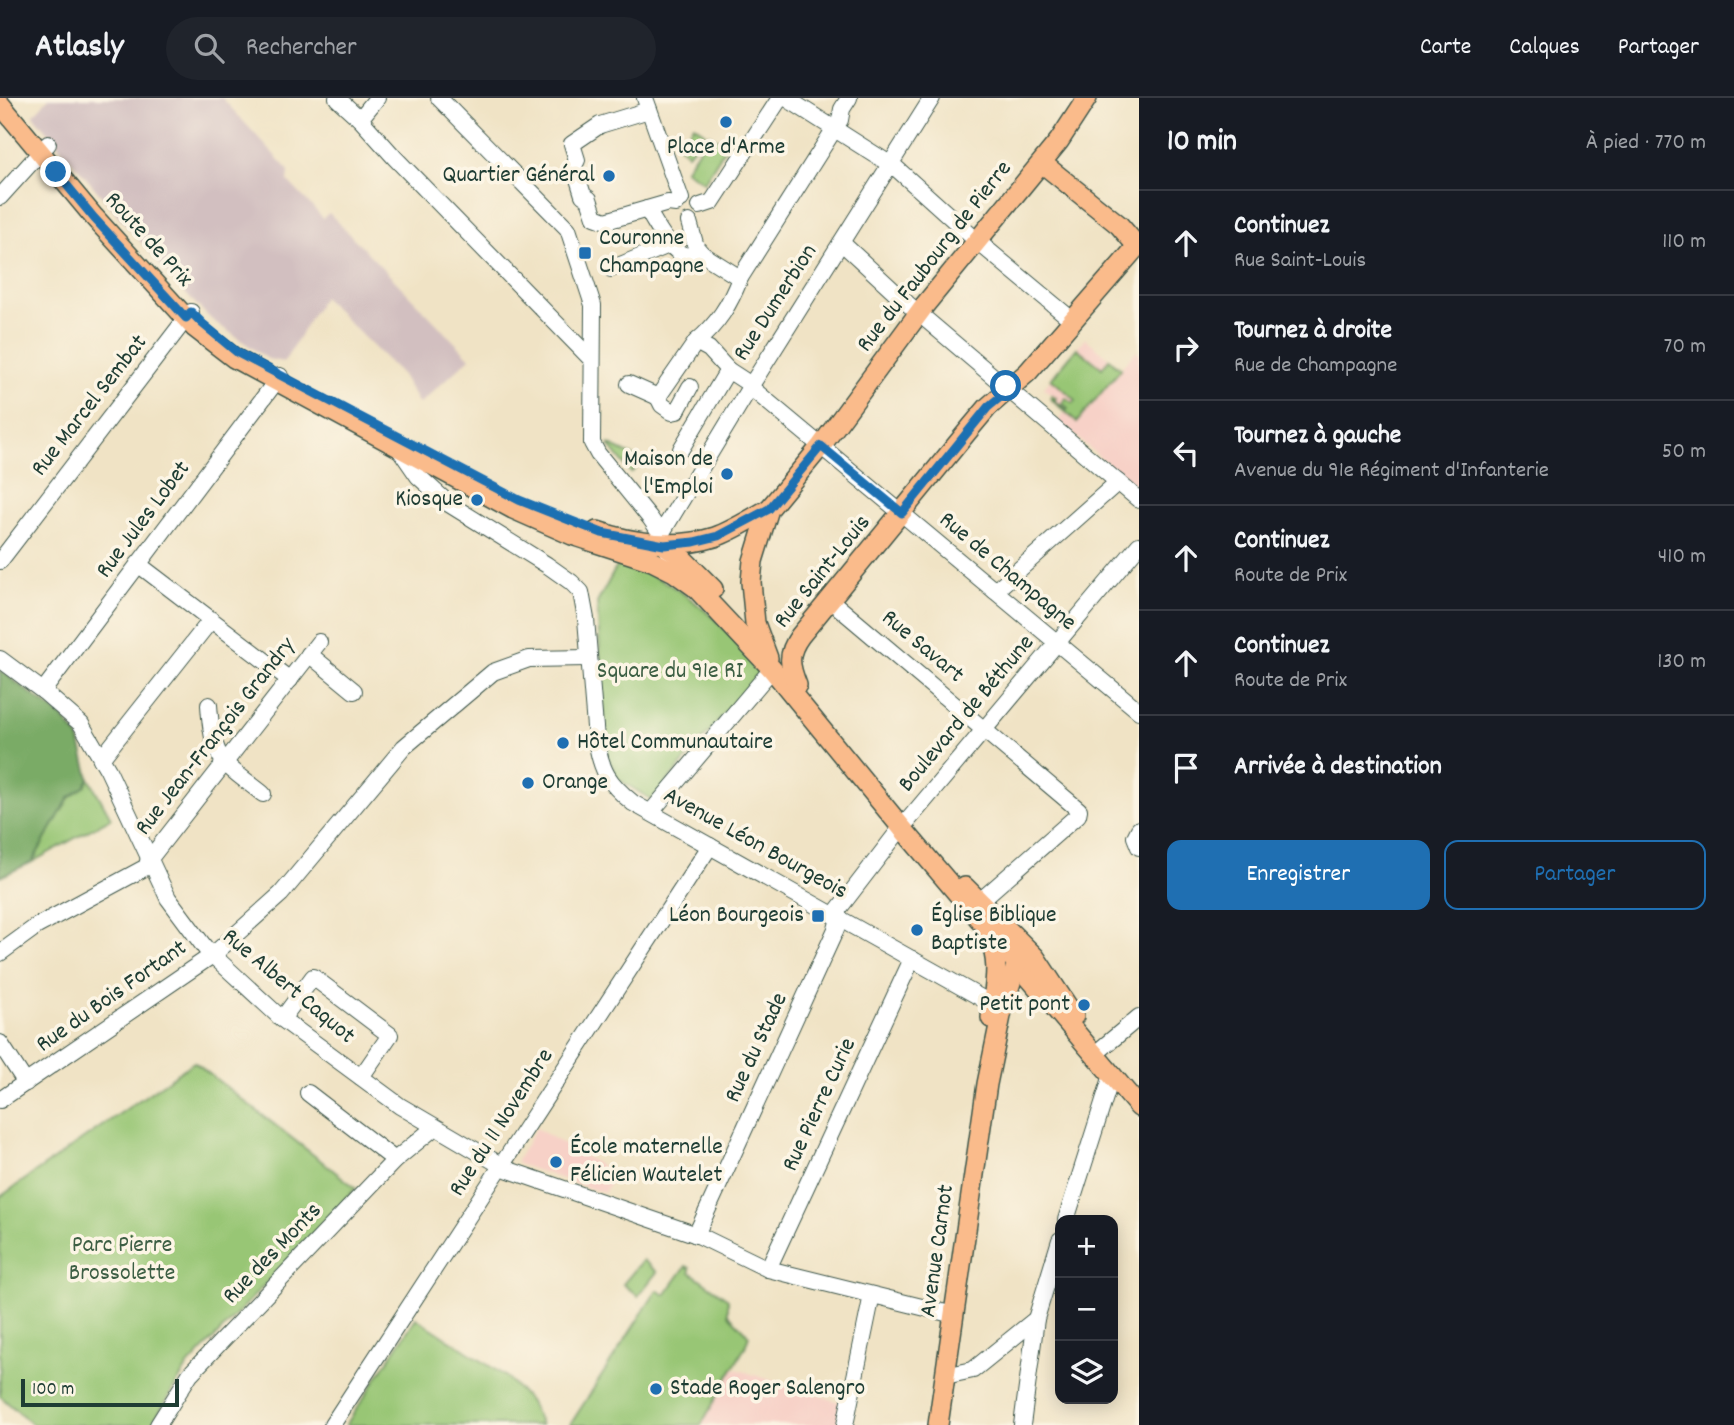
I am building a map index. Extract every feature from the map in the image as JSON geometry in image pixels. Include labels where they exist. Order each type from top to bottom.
[{"type":"main road","name":"Route de Prix","points":[[11,98],[94,218],[189,315],[198,331],[234,358],[519,500],[602,533],[694,542],[718,536],[769,509]]},
{"type":"main road","name":"Rue du Faubourg de Pierre","points":[[769,509],[821,446],[919,313],[1042,163],[1087,98]]},
{"type":"main road","name":"Route de Prix","points":[[0,104],[44,148]]},
{"type":"main road","points":[[1042,163],[1119,225],[1138,245]]},
{"type":"main road","name":"Rue Saint-Louis","points":[[797,685],[789,661],[790,653],[800,636],[988,407],[1028,372],[1138,245]]},
{"type":"main road","name":"Route de Prix","points":[[400,443],[513,509],[572,535],[652,561],[694,581]]},
{"type":"main road","points":[[769,509],[753,561],[751,582],[755,623],[772,669]]},
{"type":"main road","name":"Route de Prix","points":[[663,540],[677,553],[694,581]]},
{"type":"main road","points":[[610,547],[652,552],[658,551],[663,540]]},
{"type":"main road","points":[[694,581],[763,645],[905,824],[980,901],[992,922]]},
{"type":"main road","points":[[694,581],[1023,957],[1092,1051],[1139,1107]]},
{"type":"main road","name":"Avenue Carnot","points":[[938,1425],[999,1001],[992,922]]},
{"type":"main road","points":[[997,980],[1003,971],[1023,957]]},
{"type":"main road","name":"Avenue Carnot","points":[[999,1001],[1023,957]]},
{"type":"main road","points":[[999,1001],[1025,990],[1052,994]]},
{"type":"street","points":[[337,98],[592,360]]},
{"type":"street","points":[[360,119],[377,98]]},
{"type":"street","points":[[439,98],[568,229],[593,305],[592,443],[663,540]]},
{"type":"street","points":[[700,206],[712,202],[780,98]]},
{"type":"street","points":[[786,98],[890,164],[976,241],[1072,320]]},
{"type":"street","points":[[658,397],[696,342],[715,325],[732,298],[740,278],[841,120],[842,109],[849,98]]},
{"type":"street","name":"Rue Dumerbion","points":[[663,540],[750,386],[932,98]]},
{"type":"street","points":[[689,222],[700,215],[700,206],[692,198],[679,202],[667,203],[606,221],[595,217],[589,199],[583,195],[574,166],[577,160],[572,144],[600,125],[647,104],[679,202],[678,217],[689,222],[696,247],[702,254],[740,278]]},
{"type":"street","points":[[0,197],[44,148]]},
{"type":"street","points":[[648,209],[677,252],[686,256],[702,254]]},
{"type":"street","points":[[842,243],[919,313],[1139,500]]},
{"type":"street","points":[[611,268],[671,244]]},
{"type":"street","points":[[1138,245],[1139,267]]},
{"type":"street","name":"Rue Marcel Sembat","points":[[0,561],[189,315]]},
{"type":"street","name":"Rue de Champagne","points":[[696,342],[709,349],[728,370],[1139,711]]},
{"type":"street","points":[[681,449],[728,370]]},
{"type":"street","name":"Rue Jules Lobet","points":[[43,691],[278,379]]},
{"type":"street","points":[[629,384],[658,397],[662,405],[672,412],[677,411],[690,387]]},
{"type":"street","name":"Avenue Léon Bourgeois","points":[[400,443],[427,486],[449,504],[547,565],[581,592],[599,757],[613,787],[633,803],[912,959],[999,1001]]},
{"type":"street","points":[[995,591],[1118,482]]},
{"type":"street","name":"Boulevard de Béthune","points":[[837,916],[905,824],[1139,545]]},
{"type":"street","points":[[138,564],[290,680]]},
{"type":"street","name":"Rue Savart","points":[[830,600],[1079,810],[1078,815],[980,901]]},
{"type":"street","points":[[102,759],[211,620]]},
{"type":"street","name":"Rue Jean-François Grandry","points":[[149,863],[314,648],[354,691]]},
{"type":"street","name":"Rue du Bois Fortant","points":[[0,1101],[214,954],[281,894],[404,747],[493,672],[529,659],[588,658]]},
{"type":"street","name":"Rue Albert Caquot","points":[[0,659],[81,724],[102,759],[149,863],[168,898],[206,949],[282,1019],[400,1106],[501,1166],[696,1235],[768,1269],[954,1315]]},
{"type":"street","points":[[651,812],[772,669]]},
{"type":"street","points":[[209,705],[211,737],[216,752],[224,764],[263,794]]},
{"type":"street","points":[[1139,829],[1135,837],[1139,847]]},
{"type":"street","name":"Rue du 11 Novembre","points":[[332,1425],[710,846]]},
{"type":"street","points":[[1,953],[37,926],[149,863]]},
{"type":"street","name":"Rue du Stade","points":[[696,1235],[836,929],[837,916]]},
{"type":"street","name":"Rue Pierre Curie","points":[[768,1269],[912,959]]},
{"type":"street","points":[[282,1019],[313,977],[390,1035],[360,1077]]},
{"type":"street","points":[[1092,1051],[1139,1017]]},
{"type":"street","points":[[0,1043],[26,1083]]},
{"type":"street","points":[[1068,1215],[1112,1075]]},
{"type":"street","points":[[311,1095],[395,1160]]},
{"type":"street","name":"Rue des Monts","points":[[158,1425],[190,1374],[395,1160],[435,1127]]},
{"type":"street","points":[[1022,1425],[1036,1319],[1055,1256]]},
{"type":"street","points":[[845,1425],[872,1295]]},
{"type":"street","points":[[945,1376],[973,1370],[1036,1319]]},
{"type":"shaded area","points":[[49,98],[222,98],[289,171],[288,181],[323,218],[329,213],[470,358],[419,404],[402,375],[323,297],[284,362],[268,359],[212,320],[177,285],[33,115]]},
{"type":"shaded area","points":[[1085,338],[1121,368],[1136,351],[1139,354],[1139,491],[1058,421],[1066,411],[1050,398],[1052,395],[1044,388]]},
{"type":"shaded area","name":"École maternelle Félicien Wautelet","points":[[536,1128],[615,1174],[604,1193],[518,1164],[517,1160]]},
{"type":"shaded area","points":[[733,1368],[842,1403],[837,1425],[701,1425]]},
{"type":"green space","points":[[694,125],[705,133],[688,154],[678,145]]},
{"type":"green space","points":[[709,134],[727,145],[704,182],[685,170]]},
{"type":"green space","points":[[1077,348],[1102,368],[1109,359],[1121,369],[1077,422],[1050,398],[1052,395],[1056,398],[1054,400],[1067,410],[1062,403],[1066,398],[1073,403],[1076,400],[1051,379]]},
{"type":"green space","points":[[608,444],[644,461],[631,473]]},
{"type":"green space","name":"Square du 91e RI","points":[[618,564],[661,580],[680,592],[715,619],[763,668],[652,800],[618,779],[606,753],[597,603]]},
{"type":"green space","points":[[0,670],[62,717],[79,738],[89,778],[85,786],[69,798],[32,862],[0,877]]},
{"type":"green space","points":[[89,778],[111,818],[32,862],[69,798],[85,786]]},
{"type":"green space","name":"Parc Pierre Brossolette","points":[[194,1062],[356,1188],[187,1367],[151,1425],[33,1425],[0,1396],[0,1197]]},
{"type":"green space","points":[[643,1260],[657,1272],[638,1296],[623,1284]]},
{"type":"green space","name":"Stade Roger Salengro","points":[[686,1266],[690,1268],[690,1272],[728,1299],[728,1314],[749,1335],[745,1347],[701,1425],[570,1425],[657,1290],[665,1295]]},
{"type":"green space","points":[[416,1318],[508,1378],[530,1402],[541,1425],[346,1425]]},
{"type":"place","name":"Place d'Arme","points":[[726,122]]},
{"type":"place","name":"Quartier Général","points":[[609,176]]},
{"type":"place","name":"Couronne Champagne","points":[[585,253]]},
{"type":"place","name":"Maison de l'Emploi","points":[[727,474]]},
{"type":"place","name":"Kiosque","points":[[477,500]]},
{"type":"place","name":"Hôtel Communautaire","points":[[563,743]]},
{"type":"place","name":"Orange","points":[[528,783]]},
{"type":"place","name":"Léon Bourgeois","points":[[818,916]]},
{"type":"place","name":"Église Biblique Baptiste","points":[[917,930]]},
{"type":"place","name":"Petit pont","points":[[1084,1005]]},
{"type":"place","name":"École maternelle Félicien Wautelet","points":[[556,1162]]},
{"type":"place","name":"Stade Roger Salengro","points":[[656,1389]]},
{"type":"route","points":[[56,172],[94,218],[186,318],[191,312],[238,353],[519,500],[602,533],[664,545],[718,536],[769,509],[821,446],[902,513],[988,407],[1010,389],[1006,386]]}]
